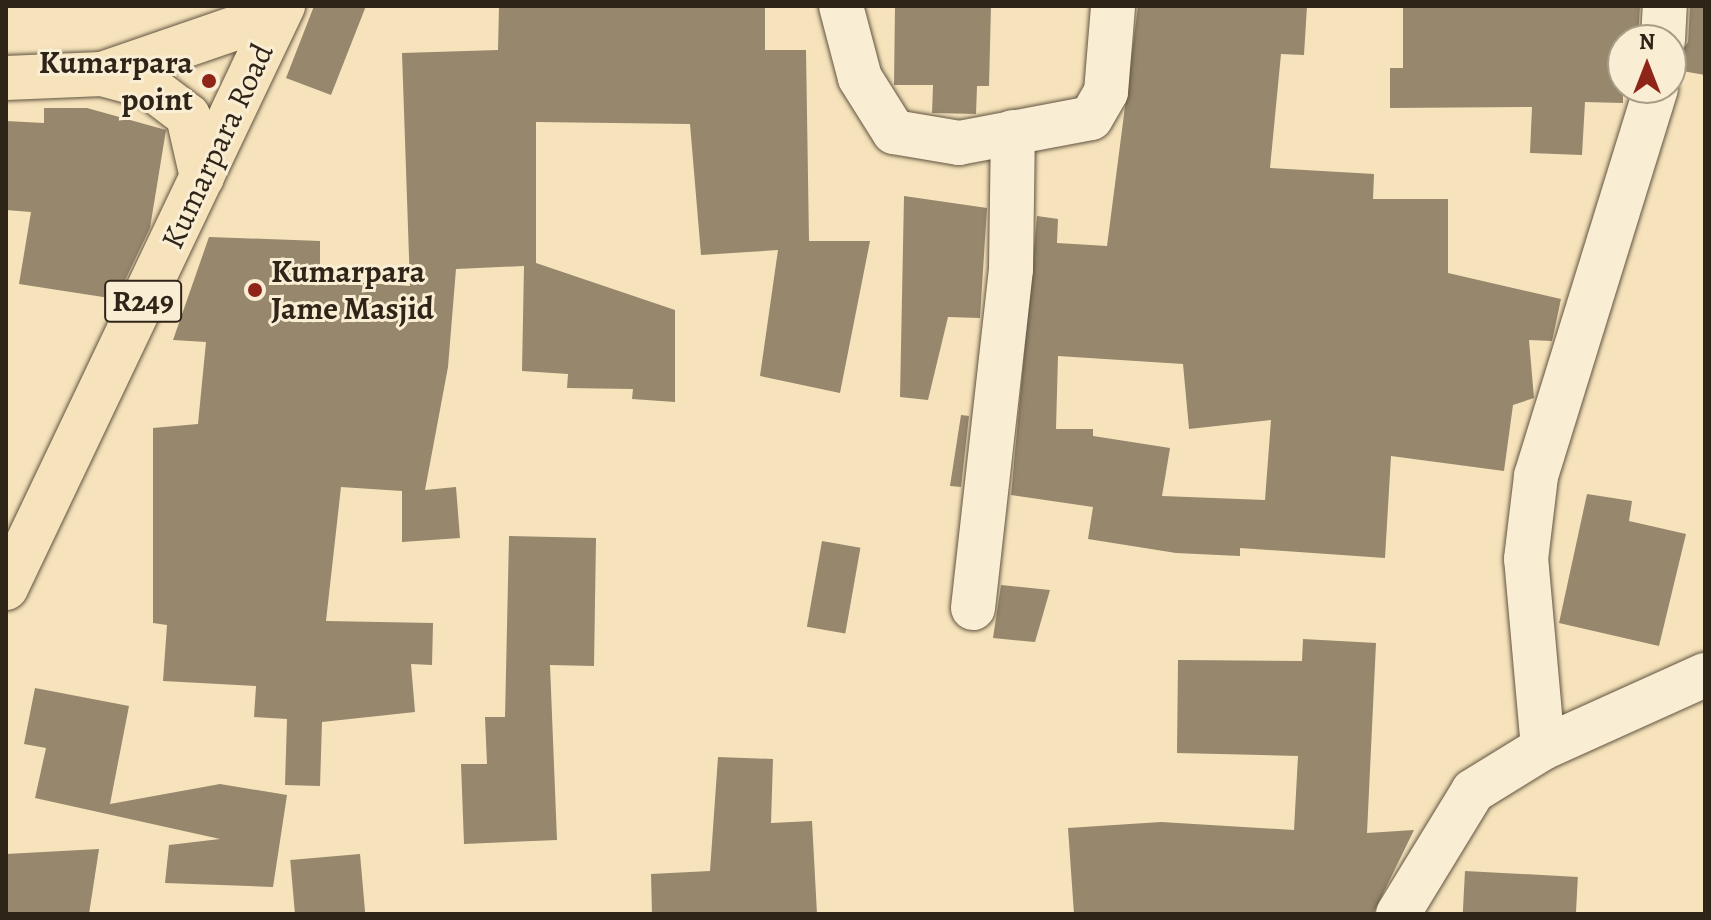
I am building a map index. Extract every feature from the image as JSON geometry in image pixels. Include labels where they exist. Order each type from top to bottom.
[{"type":"main road","name":"R249","points":[[6,78],[102,74],[281,10]]},
{"type":"main road","name":"Kumarpara Road","points":[[6,588],[281,10]]},
{"type":"main road","points":[[102,74],[150,87],[188,116],[202,177]]},
{"type":"street","points":[[841,6],[860,78],[894,132],[959,143],[1091,118],[1106,92],[1113,6]]},
{"type":"street","points":[[1543,748],[1526,559],[1536,476],[1651,104]]},
{"type":"street","points":[[973,608],[1011,269],[1013,132]]},
{"type":"street","points":[[1398,914],[1473,791],[1543,748],[1705,675]]},
{"type":"building","points":[[314,6],[366,6],[331,95],[286,78]]},
{"type":"building","points":[[499,6],[765,6],[765,50],[806,50],[809,241],[870,241],[840,393],[760,376],[778,250],[701,255],[690,124],[536,122],[536,263],[675,310],[675,402],[632,399],[633,389],[567,388],[568,374],[522,371],[524,266],[456,269],[448,367],[425,490],[456,487],[460,538],[402,542],[402,491],[341,487],[326,621],[433,623],[432,665],[411,664],[415,712],[322,722],[320,786],[285,785],[287,719],[254,717],[256,686],[163,681],[167,625],[153,623],[153,428],[198,424],[206,342],[173,340],[209,237],[320,241],[320,280],[410,286],[402,53],[498,50]]},
{"type":"building","points":[[895,6],[991,6],[989,86],[977,86],[976,114],[932,113],[933,85],[894,85]]},
{"type":"building","points":[[1138,6],[1307,6],[1304,55],[1281,54],[1270,168],[1374,174],[1373,199],[1448,199],[1448,273],[1561,299],[1552,341],[1529,340],[1534,398],[1513,405],[1504,471],[1391,456],[1385,558],[1240,548],[1240,556],[1176,553],[1088,539],[1093,507],[1011,495],[1037,216],[1058,219],[1057,243],[1107,246]],"holes":[[[1058,356],[1183,364],[1189,429],[1271,420],[1265,500],[1162,496],[1170,448],[1093,436],[1093,429],[1056,429]]]},
{"type":"building","points":[[1403,6],[1640,6],[1639,24],[1607,24],[1607,103],[1585,102],[1582,155],[1530,153],[1532,107],[1390,108],[1390,68],[1403,68]]},
{"type":"building","points":[[1690,6],[1705,6],[1705,75],[1687,72]]},
{"type":"building","points":[[44,108],[87,108],[166,130],[150,228],[116,299],[19,284],[31,212],[6,210],[6,121],[44,123]]},
{"type":"building","points":[[904,196],[987,208],[980,318],[948,317],[928,400],[900,397]]},
{"type":"building","points":[[961,415],[969,416],[961,487],[950,486]]},
{"type":"building","points":[[1587,494],[1632,501],[1629,521],[1686,534],[1659,646],[1559,623]]},
{"type":"building","points":[[509,536],[596,538],[594,666],[550,665],[557,840],[464,844],[461,764],[487,764],[485,717],[505,717]]},
{"type":"building","points":[[822,541],[860,548],[845,633],[807,627]]},
{"type":"building","points":[[1001,585],[1050,590],[1035,642],[993,638]]},
{"type":"building","points":[[1303,639],[1376,643],[1367,833],[1414,830],[1373,914],[1074,914],[1068,828],[1161,822],[1294,830],[1298,756],[1177,753],[1178,660],[1302,661]]},
{"type":"building","points":[[35,688],[129,706],[110,804],[220,784],[287,795],[273,887],[165,883],[169,845],[220,839],[35,798],[46,748],[24,744]]},
{"type":"building","points":[[718,757],[773,759],[771,823],[812,821],[817,914],[652,914],[651,874],[710,871]]},
{"type":"building","points":[[99,849],[89,914],[6,914],[6,854]]},
{"type":"building","points":[[360,854],[365,914],[295,914],[290,860]]},
{"type":"building","points":[[1465,871],[1578,877],[1576,914],[1463,914]]},
{"type":"place","name":"Kumarpara point","points":[[209,81]]},
{"type":"place","name":"Kumarpara Jame Masjid","points":[[255,290]]}]
